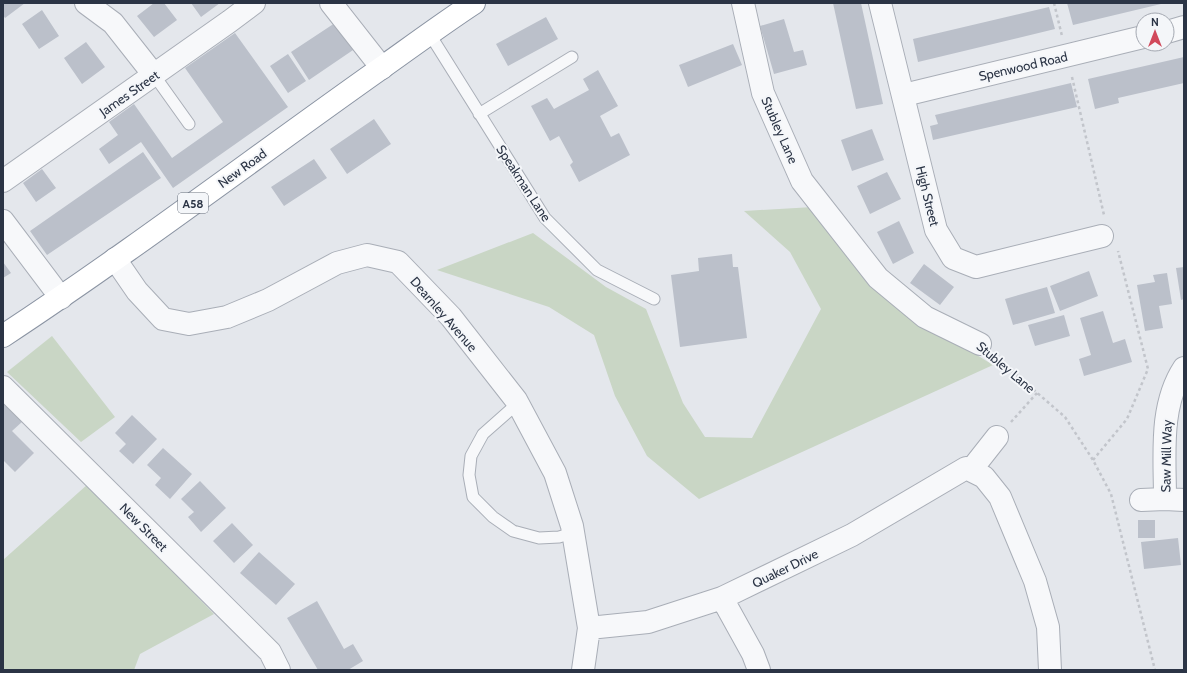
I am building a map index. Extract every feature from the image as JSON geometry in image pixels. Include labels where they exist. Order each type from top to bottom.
[{"type":"highway","name":"A58","points":[[382,68],[429,33],[474,3]]},
{"type":"highway","name":"New Road","points":[[3,336],[60,298],[382,68]]},
{"type":"street","points":[[86,3],[113,23],[154,75]]},
{"type":"street","name":"James Street","points":[[3,181],[254,3]]},
{"type":"street","points":[[331,3],[382,68]]},
{"type":"street","name":"Stubley Lane","points":[[743,3],[763,93],[802,181],[878,278],[925,316],[980,344]]},
{"type":"street","name":"High Street","points":[[880,3],[904,95],[936,230],[953,258],[976,267],[1102,236]]},
{"type":"street","name":"Spenwood Road","points":[[904,95],[1135,39]]},
{"type":"street","points":[[3,221],[60,298]]},
{"type":"street","name":"Dearnley Avenue","points":[[115,259],[137,291],[163,319],[188,324],[226,317],[268,300],[337,263],[366,255],[398,262],[451,317],[518,404],[555,473],[573,533],[589,628],[583,670]]},
{"type":"street","name":"Saw Mill Way","points":[[1174,499],[1165,419],[1174,389],[1184,368]]},
{"type":"street","name":"New Street","points":[[3,387],[270,652],[279,670]]},
{"type":"street","points":[[997,437],[969,469],[984,477],[1000,497],[1035,581],[1048,627],[1050,670]]},
{"type":"street","name":"Quaker Drive","points":[[589,628],[648,622],[722,598],[852,535],[969,469]]},
{"type":"street","points":[[1141,500],[1174,499]]},
{"type":"street","points":[[722,598],[753,654],[759,670]]},
{"type":"lane","name":"Speakman Lane","points":[[429,33],[545,218],[597,270],[654,299]]},
{"type":"lane","points":[[480,114],[572,58]]},
{"type":"lane","points":[[154,75],[189,124]]},
{"type":"lane","points":[[518,404],[483,434],[471,456],[469,475],[473,497],[493,517],[513,531],[539,538],[559,537],[573,533]]},
{"type":"path","name":"Stubley Lane","points":[[980,344],[1065,417],[1093,460],[1110,494],[1155,670]]},
{"type":"path","points":[[997,437],[1037,393]]},
{"type":"green space","points":[[813,207],[930,326],[993,365],[699,499],[647,456],[615,396],[594,335],[549,307],[437,270],[533,233],[606,287],[646,309],[683,403],[705,437],[752,438],[821,309],[790,252],[744,211]]},
{"type":"green space","points":[[52,336],[115,417],[81,442],[7,372]]},
{"type":"green space","points":[[88,484],[214,614],[140,654],[134,670],[3,670],[3,560]]},
{"type":"building","points":[[3,3],[25,3],[5,18],[3,15]]},
{"type":"building","points":[[154,3],[164,3],[177,20],[154,37],[137,16]]},
{"type":"building","points":[[191,3],[220,3],[201,17]]},
{"type":"building","points":[[833,3],[861,3],[883,104],[856,109]]},
{"type":"building","points":[[1067,3],[1161,3],[1161,4],[1073,25]]},
{"type":"building","points":[[1049,7],[1055,29],[918,62],[913,39]]},
{"type":"building","points":[[42,10],[59,36],[39,49],[22,24]]},
{"type":"building","points":[[546,17],[558,39],[508,66],[496,44]]},
{"type":"building","points":[[784,19],[794,52],[803,50],[807,65],[774,74],[760,26]]},
{"type":"building","points":[[338,21],[356,48],[309,80],[291,52]]},
{"type":"building","points":[[235,33],[288,107],[173,188],[141,142],[109,164],[99,149],[118,135],[109,122],[134,104],[172,158],[223,122],[185,68]]},
{"type":"building","points":[[86,42],[105,67],[82,84],[64,58]]},
{"type":"building","points":[[733,44],[742,65],[688,87],[679,65]]},
{"type":"building","points":[[288,54],[306,81],[288,93],[270,66]]},
{"type":"building","points":[[1184,57],[1184,83],[1118,98],[1119,103],[1095,109],[1088,79]]},
{"type":"building","points":[[598,70],[618,106],[600,116],[611,137],[619,133],[630,155],[579,182],[570,165],[573,162],[559,136],[550,141],[531,106],[547,98],[554,109],[589,90],[583,79]]},
{"type":"building","points":[[1071,83],[1077,107],[933,140],[930,126],[938,124],[935,115]]},
{"type":"building","points":[[374,119],[391,144],[347,174],[330,149]]},
{"type":"building","points":[[872,129],[884,160],[852,171],[841,140]]},
{"type":"building","points":[[143,152],[161,178],[47,255],[30,231]]},
{"type":"building","points":[[314,159],[327,178],[284,206],[271,187]]},
{"type":"building","points":[[42,169],[56,188],[36,202],[23,183]]},
{"type":"building","points":[[887,172],[901,199],[870,214],[857,186]]},
{"type":"building","points":[[899,221],[914,253],[893,264],[877,232]]},
{"type":"building","points":[[732,254],[733,267],[738,267],[747,338],[680,347],[671,275],[699,271],[698,258]]},
{"type":"building","points":[[3,262],[11,273],[3,278]]},
{"type":"building","points":[[924,264],[954,287],[940,305],[910,283]]},
{"type":"building","points":[[1184,267],[1184,299],[1181,300],[1176,268]]},
{"type":"building","points":[[1089,271],[1098,296],[1060,311],[1050,286]]},
{"type":"building","points":[[1167,273],[1172,304],[1159,306],[1163,328],[1145,331],[1137,285],[1155,282],[1153,275]]},
{"type":"building","points":[[1047,287],[1055,313],[1013,325],[1005,299]]},
{"type":"building","points":[[1103,311],[1113,343],[1125,339],[1132,362],[1084,376],[1079,359],[1091,355],[1080,318]]},
{"type":"building","points":[[1064,315],[1070,336],[1035,346],[1028,325]]},
{"type":"building","points":[[3,401],[23,421],[12,431],[34,453],[15,472],[3,460]]},
{"type":"building","points":[[132,415],[157,439],[133,464],[119,451],[126,444],[115,433]]},
{"type":"building","points":[[163,448],[192,474],[170,499],[155,485],[161,478],[147,465]]},
{"type":"building","points":[[200,481],[226,508],[201,532],[188,517],[194,512],[181,499]]},
{"type":"building","points":[[1138,520],[1155,520],[1155,538],[1138,538]]},
{"type":"building","points":[[232,523],[253,545],[234,563],[213,541]]},
{"type":"building","points":[[1178,538],[1181,565],[1144,569],[1141,542]]},
{"type":"building","points":[[259,552],[295,584],[276,605],[240,573]]},
{"type":"building","points":[[317,601],[344,649],[353,644],[363,661],[348,670],[318,670],[287,618]]}]
